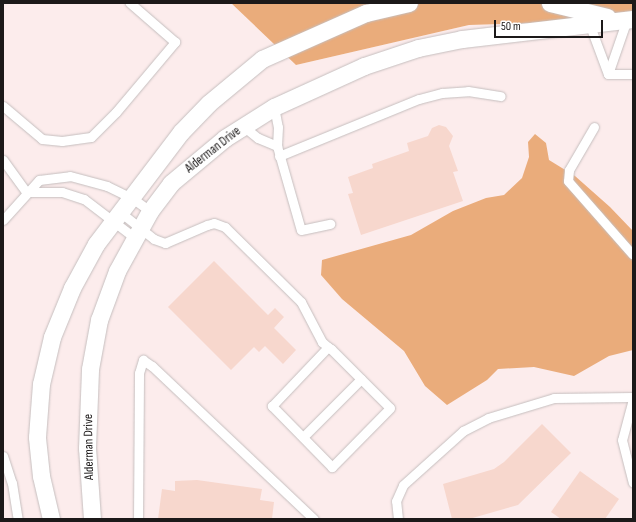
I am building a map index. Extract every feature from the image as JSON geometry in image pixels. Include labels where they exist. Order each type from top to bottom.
[{"type":"street","points":[[51,519],[41,476],[37,437],[41,384],[52,337],[72,288],[96,244],[181,132],[209,103],[262,59],[366,13],[409,3]]},
{"type":"street","points":[[550,3],[626,19]]},
{"type":"street","name":"Alderman Drive","points":[[92,519],[87,448],[90,368],[99,320],[117,271],[150,211],[171,183],[224,138],[274,107],[364,66],[418,48],[462,39],[626,19]]},
{"type":"lane","points":[[3,106],[42,139],[62,141],[91,137],[116,112],[175,42],[130,3]]},
{"type":"lane","points":[[608,74],[626,19]]},
{"type":"lane","points":[[590,23],[608,74]]},
{"type":"lane","points":[[608,74],[633,74]]},
{"type":"lane","points":[[279,156],[420,99],[442,93],[468,91],[501,96]]},
{"type":"lane","points":[[274,107],[278,127],[277,146],[279,156],[301,230],[330,224]]},
{"type":"lane","points":[[243,126],[258,138],[277,146]]},
{"type":"lane","points":[[594,127],[569,170],[568,182],[633,255]]},
{"type":"lane","points":[[3,160],[26,192]]},
{"type":"lane","points":[[3,220],[26,192],[39,180],[70,176],[107,186],[132,198],[150,211]]},
{"type":"lane","points":[[26,192],[62,192],[84,199],[117,217],[138,233],[165,243],[214,223],[225,227],[301,302],[322,342],[328,347],[361,379],[390,408],[332,467],[272,406],[328,347]]},
{"type":"lane","points":[[138,519],[139,373],[143,360],[152,366],[314,519]]},
{"type":"lane","points":[[303,438],[361,379]]},
{"type":"lane","points":[[398,519],[396,501],[403,485],[469,427],[495,415],[554,398],[633,398],[622,440],[633,483]]},
{"type":"lane","points":[[3,456],[12,483],[18,519]]},
{"type":"shaded area","points":[[3,3],[231,3],[296,65],[469,25],[633,20],[633,519],[3,519]]},
{"type":"shaded area","points":[[231,3],[633,3],[633,20],[469,25],[296,65]]},
{"type":"shaded area","points":[[535,134],[546,143],[549,160],[575,176],[610,207],[633,231],[633,350],[609,356],[574,376],[534,367],[498,369],[487,380],[447,405],[425,386],[404,351],[342,299],[321,275],[322,260],[411,235],[453,211],[486,198],[504,195],[522,178],[529,157],[528,142]]},
{"type":"building","points":[[439,125],[446,127],[453,136],[449,146],[458,171],[453,172],[463,201],[361,235],[348,194],[353,193],[348,177],[373,168],[372,164],[409,151],[407,143],[428,136],[432,128]]},
{"type":"building","points":[[214,261],[268,315],[275,308],[284,317],[274,328],[296,350],[283,364],[265,346],[259,352],[254,347],[231,370],[168,307]]},
{"type":"building","points":[[542,424],[571,453],[518,505],[469,519],[452,519],[443,484],[494,469],[504,462]]},
{"type":"building","points":[[580,471],[619,499],[605,519],[561,519],[551,512]]},
{"type":"building","points":[[197,480],[262,489],[260,500],[274,502],[272,519],[158,519],[162,489],[175,491],[175,481]]}]
